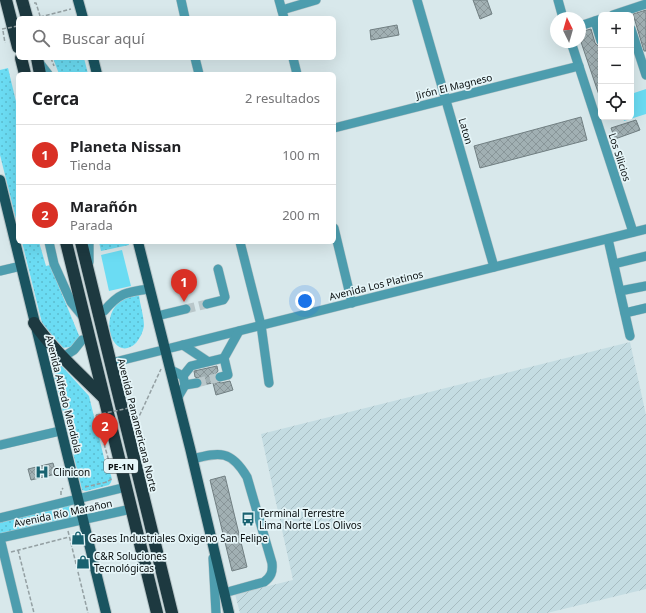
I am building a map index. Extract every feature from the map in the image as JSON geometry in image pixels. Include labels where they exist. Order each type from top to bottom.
[{"type":"highway","points":[[6,0],[16,39]]},
{"type":"highway","points":[[27,16],[28,2]]},
{"type":"highway","points":[[22,60],[24,72]]},
{"type":"highway","points":[[37,60],[40,72]]},
{"type":"highway","name":"PE-1N","points":[[66,244],[157,613]]},
{"type":"highway","name":"Avenida Panamericana Norte","points":[[82,244],[172,613]]},
{"type":"highway","points":[[34,322],[46,339],[104,398]]},
{"type":"main road","points":[[75,4],[82,16]]},
{"type":"main road","points":[[93,60],[96,72]]},
{"type":"main road","name":"Avenida Alfredo Mendiola","points":[[0,180],[60,431],[106,613]]},
{"type":"main road","points":[[138,244],[149,289],[166,349],[166,369],[178,397],[229,613]]},
{"type":"street","points":[[181,0],[185,16]]},
{"type":"street","points":[[279,0],[283,14],[316,0]]},
{"type":"street","name":"Laton","points":[[417,0],[494,267]]},
{"type":"street","points":[[558,0],[561,12]]},
{"type":"street","points":[[628,12],[646,4]]},
{"type":"street","points":[[586,24],[598,20]]},
{"type":"street","points":[[634,38],[646,75]]},
{"type":"street","name":"Los Silicios","points":[[573,48],[633,232]]},
{"type":"street","points":[[39,60],[51,71]]},
{"type":"street","points":[[196,60],[198,72]]},
{"type":"street","points":[[294,60],[296,72]]},
{"type":"street","name":"Jirón El Magneso","points":[[336,128],[579,66]]},
{"type":"street","name":"Avenida Los Platinos","points":[[111,363],[646,229]]},
{"type":"street","points":[[336,236],[352,303]]},
{"type":"street","points":[[608,239],[630,336]]},
{"type":"street","points":[[49,244],[54,264],[71,302],[85,320]]},
{"type":"street","points":[[89,244],[89,274]]},
{"type":"street","points":[[241,244],[261,325],[269,383]]},
{"type":"street","points":[[614,264],[646,256]]},
{"type":"street","points":[[0,271],[21,266]]},
{"type":"street","points":[[207,304],[223,300],[225,297],[218,269]]},
{"type":"street","points":[[620,292],[646,286]]},
{"type":"street","points":[[104,312],[115,299],[121,295],[149,289]]},
{"type":"street","points":[[625,313],[646,308]]},
{"type":"street","points":[[157,316],[186,309]]},
{"type":"street","points":[[220,377],[228,375],[224,358],[239,331]]},
{"type":"street","points":[[63,357],[74,350],[82,340]]},
{"type":"street","points":[[182,345],[207,361]]},
{"type":"street","points":[[185,386],[183,376],[191,366],[224,358]]},
{"type":"street","points":[[166,369],[183,376]]},
{"type":"street","points":[[178,397],[185,386],[196,383]]},
{"type":"street","points":[[0,445],[60,431]]},
{"type":"street","points":[[193,459],[224,455],[240,465],[247,477],[272,563],[273,569],[271,574],[264,582],[224,593]]},
{"type":"street","name":"Avenida Río Marañon","points":[[0,518],[126,487]]},
{"type":"street","name":"Avenida Río Marañon","points":[[0,538],[131,509]]},
{"type":"street","points":[[0,538],[18,613]]},
{"type":"street","points":[[212,541],[216,613]]},
{"type":"path","points":[[28,2],[36,3],[39,16]]},
{"type":"path","points":[[45,16],[75,4]]},
{"type":"path","points":[[5,43],[2,29],[16,26]]},
{"type":"path","points":[[51,60],[51,71]]},
{"type":"path","points":[[137,422],[166,369]]},
{"type":"path","points":[[112,470],[96,415],[134,407],[136,418]]},
{"type":"path","points":[[83,488],[107,482],[114,478],[114,475]]},
{"type":"path","points":[[61,495],[63,488]]},
{"type":"path","points":[[68,528],[88,613]]},
{"type":"path","points":[[4,554],[69,537]]},
{"type":"path","points":[[18,550],[34,613]]},
{"type":"shaded area","points":[[54,60],[84,60],[88,72],[58,72]]},
{"type":"shaded area","points":[[8,68],[16,102],[16,219],[0,155],[0,70]]},
{"type":"shaded area","points":[[646,89],[646,114],[634,118],[634,93]]},
{"type":"shaded area","points":[[22,244],[40,244],[46,266],[50,265],[80,338],[71,347],[61,348],[44,328]]},
{"type":"shaded area","points":[[99,244],[129,245],[101,251]]},
{"type":"shaded area","points":[[122,250],[131,286],[109,291],[101,255]]},
{"type":"shaded area","points":[[139,295],[144,322],[143,330],[136,343],[128,348],[121,348],[115,343],[111,336],[109,327],[110,318],[114,309],[121,301]]},
{"type":"shaded area","points":[[630,342],[646,415],[646,589],[547,613],[240,613],[235,594],[293,580],[261,434]]},
{"type":"shaded area","points":[[48,351],[89,396],[106,466],[112,478],[109,485],[86,491],[82,490]]},
{"type":"shaded area","points":[[70,504],[74,517],[0,534],[0,521]]},
{"type":"building","points":[[473,0],[487,0],[492,14],[480,19]]},
{"type":"building","points":[[646,10],[646,51],[644,51],[634,14]]},
{"type":"building","points":[[397,25],[399,35],[371,40],[370,30]]},
{"type":"building","points":[[591,29],[595,43],[598,46],[598,92],[583,48],[586,48],[586,30]]},
{"type":"building","points":[[581,117],[587,140],[480,168],[474,146]]},
{"type":"building","points":[[636,120],[640,130],[615,139],[611,128]]},
{"type":"building","points":[[217,366],[218,371],[214,376],[215,381],[221,383],[230,381],[233,390],[216,395],[213,383],[202,385],[201,379],[195,377],[194,371]]},
{"type":"building","name":"Clinicon","points":[[53,463],[56,474],[31,480],[28,469]]},
{"type":"building","points":[[225,476],[247,567],[232,571],[210,480]]},
{"type":"tunnel","points":[[186,309],[207,304]]},
{"type":"tunnel","points":[[197,383],[220,377]]},
{"type":"place","name":"Planeta Nissan","points":[[184,302]]},
{"type":"place","name":"Marañón","points":[[105,446]]},
{"type":"place","name":"Clinicon","points":[[42,472]]},
{"type":"place","name":"Terminal Terrestre Lima Norte Los Olivos","points":[[248,519]]},
{"type":"place","name":"Gases Industriales Oxigeno San Felipe","points":[[78,538]]},
{"type":"place","name":"C&R Soluciones Tecnológicas","points":[[83,562]]}]
